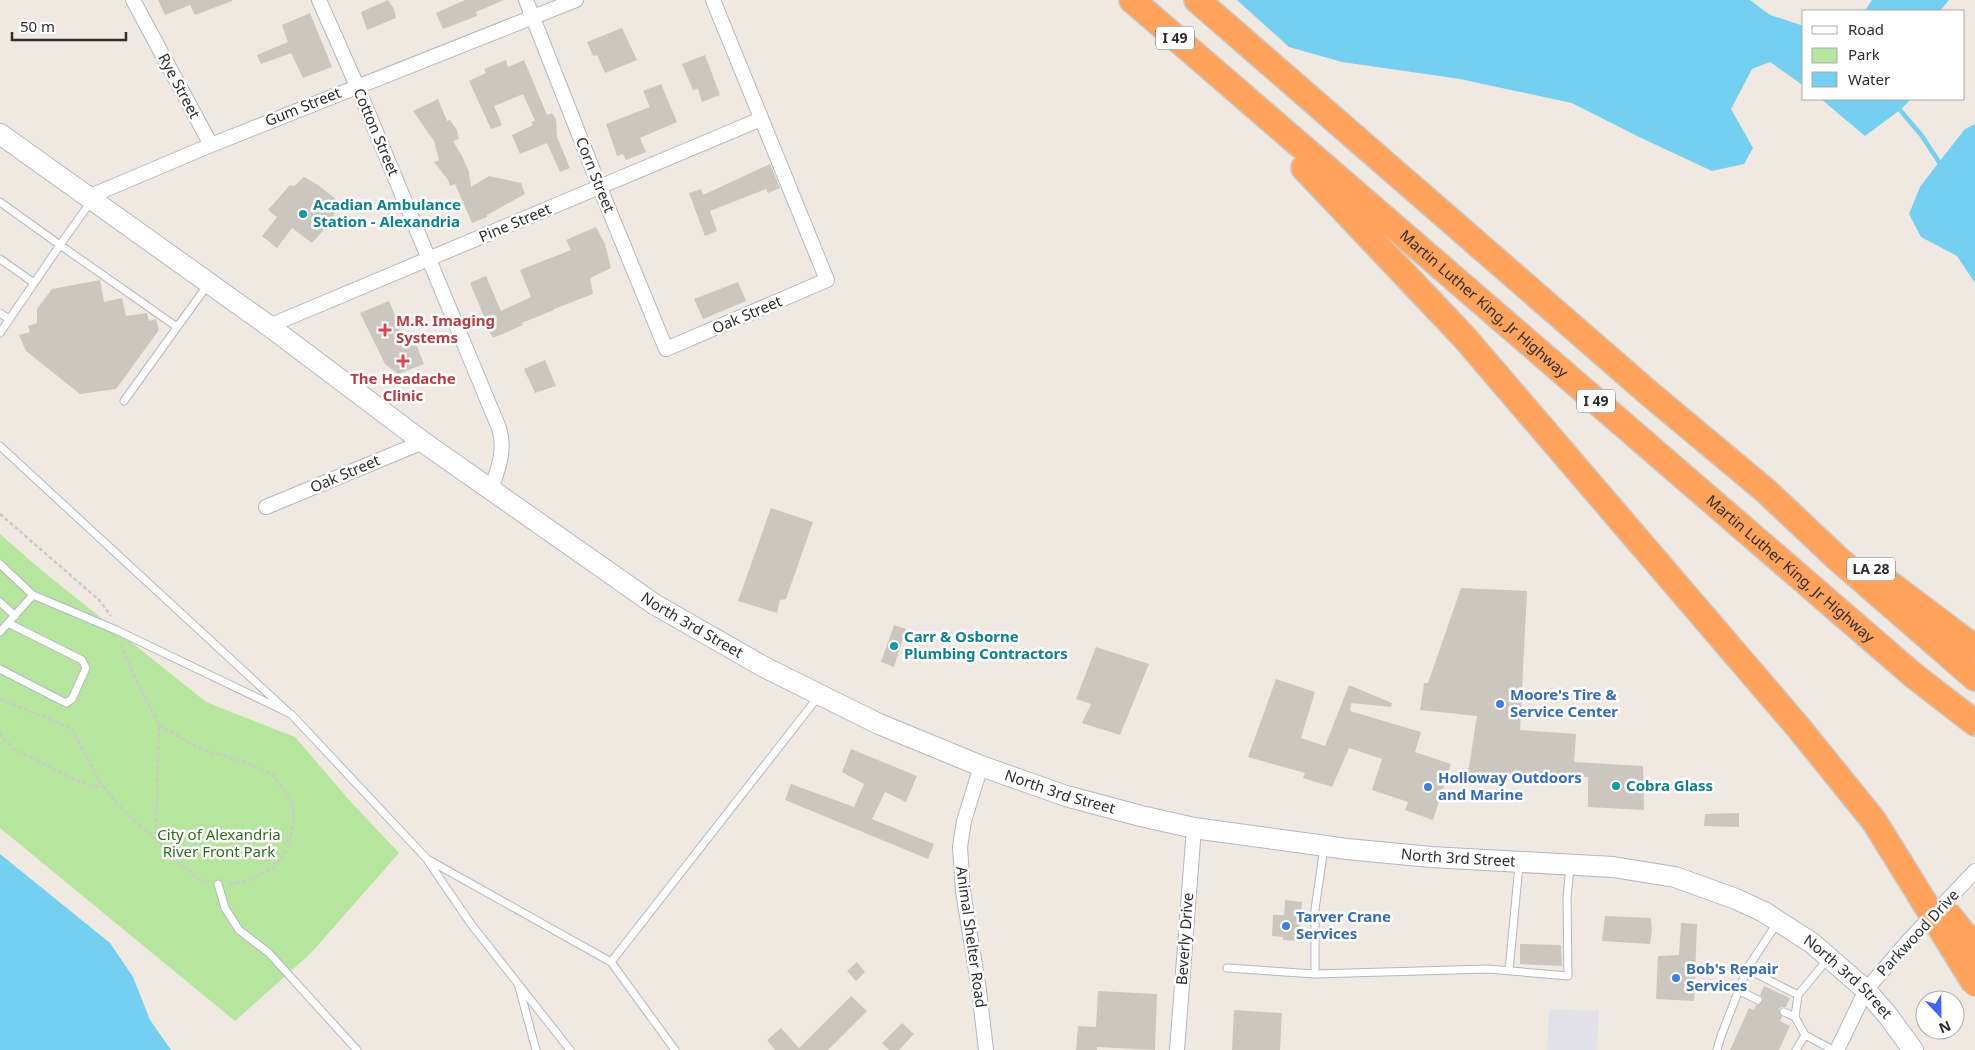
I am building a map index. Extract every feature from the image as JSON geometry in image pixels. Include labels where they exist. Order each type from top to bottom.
[{"type":"highway","name":"Martin Luther King, Jr Highway","points":[[1132,0],[1913,675],[1975,723]]},
{"type":"highway","name":"I 49","points":[[1197,0],[1643,389],[1766,491],[1852,571],[1975,678]]},
{"type":"highway","points":[[1219,77],[1464,337],[1798,727],[1975,948]]},
{"type":"highway","name":"LA 28","points":[[1766,491],[1975,648]]},
{"type":"highway","points":[[1874,822],[1975,984]]},
{"type":"main road","name":"North 3rd Street","points":[[0,134],[269,326],[423,442],[654,604],[764,667],[879,724],[981,766],[1066,796],[1194,828],[1324,846],[1431,857],[1613,866],[1675,877],[1736,899],[1778,921],[1829,957],[1866,990],[1914,1050]]},
{"type":"street","name":"Rye Street","points":[[133,0],[211,145]]},
{"type":"street","name":"Cotton Street","points":[[319,0],[357,86],[503,440],[501,458],[491,490]]},
{"type":"street","name":"Corn Street","points":[[526,0],[666,349]]},
{"type":"street","name":"Gum Street","points":[[90,198],[211,145],[576,0]]},
{"type":"street","points":[[713,0],[761,119]]},
{"type":"street","name":"Pine Street","points":[[269,326],[761,119]]},
{"type":"street","name":"Oak Street","points":[[666,349],[827,280],[761,119]]},
{"type":"street","name":"Oak Street","points":[[266,507],[423,442]]},
{"type":"street","name":"Animal Shelter Road","points":[[981,766],[964,821],[960,848],[963,891],[979,990],[986,1050]]},
{"type":"street","name":"Beverly Drive","points":[[1177,1050],[1194,828]]},
{"type":"street","name":"Parkwood Drive","points":[[1837,1050],[1866,990],[1909,940],[1975,871]]},
{"type":"lane","points":[[0,333],[60,246],[90,198]]},
{"type":"lane","points":[[0,202],[60,246],[178,327]]},
{"type":"lane","points":[[0,259],[34,283]]},
{"type":"lane","points":[[124,401],[209,283]]},
{"type":"lane","points":[[0,313],[9,319]]},
{"type":"lane","points":[[0,446],[292,714],[427,859],[471,924],[570,1050]]},
{"type":"lane","points":[[0,564],[33,595],[116,630],[292,714]]},
{"type":"lane","points":[[0,632],[33,595]]},
{"type":"lane","points":[[0,602],[15,616]]},
{"type":"lane","points":[[0,670],[66,703],[72,699],[86,668],[82,660],[8,623]]},
{"type":"lane","points":[[611,962],[820,695]]},
{"type":"lane","points":[[1315,974],[1315,909],[1324,846]]},
{"type":"lane","points":[[427,859],[611,962],[675,1050]]},
{"type":"lane","points":[[1509,971],[1520,862]]},
{"type":"lane","points":[[1228,968],[1315,974],[1488,969],[1568,976],[1567,898],[1570,864]]},
{"type":"lane","points":[[218,884],[225,908],[239,930],[269,952],[357,1050]]},
{"type":"lane","points":[[1717,1050],[1738,990],[1748,969],[1778,921]]},
{"type":"lane","points":[[1795,1018],[1798,995],[1829,957]]},
{"type":"lane","points":[[1748,969],[1798,995]]},
{"type":"lane","points":[[518,984],[536,1050]]},
{"type":"lane","points":[[1738,990],[1758,1000]]},
{"type":"lane","points":[[1784,1012],[1795,1018],[1805,1035],[1833,1050]]},
{"type":"lane","points":[[1796,1050],[1805,1035]]},
{"type":"path","points":[[0,699],[71,728],[104,786],[118,805],[160,843],[174,860],[203,882],[228,886],[253,879],[274,867],[289,847],[294,822],[292,802],[274,776],[250,764],[198,748],[158,725],[156,828],[160,843]]},
{"type":"path","points":[[0,733],[16,750],[91,786],[104,786]]},
{"type":"shaded area","points":[[1549,1009],[1599,1011],[1597,1050],[1547,1050]]},
{"type":"green space","name":"City of Alexandria River Front Park","points":[[0,534],[40,569],[206,702],[295,737],[350,801],[399,853],[311,953],[235,1021],[0,828]]},
{"type":"water","points":[[1237,0],[1750,0],[1770,15],[1802,25],[1802,85],[1770,62],[1752,69],[1731,109],[1753,148],[1744,164],[1712,171],[1572,103],[1460,79],[1342,62],[1289,47]]},
{"type":"water","points":[[1872,0],[1949,0],[1941,10],[1866,10]]},
{"type":"water","points":[[1822,100],[1910,100],[1900,110],[1865,136]]},
{"type":"water","points":[[1975,124],[1975,283],[1957,256],[1921,237],[1909,214],[1920,187],[1965,129]]},
{"type":"water","points":[[0,854],[110,943],[133,977],[150,1020],[171,1050],[0,1050]]},
{"type":"building","points":[[158,0],[232,1],[195,15],[190,5],[165,15]]},
{"type":"building","points":[[388,0],[394,9],[396,18],[367,30],[361,12]]},
{"type":"building","points":[[465,0],[504,0],[476,12],[477,16],[443,29],[436,13]]},
{"type":"building","points":[[310,13],[332,67],[303,78],[291,53],[261,64],[257,55],[288,42],[282,25]]},
{"type":"building","points":[[622,28],[637,60],[605,73],[597,55],[593,56],[587,42]]},
{"type":"building","points":[[705,55],[720,95],[702,102],[698,89],[693,90],[682,64]]},
{"type":"building","points":[[506,60],[508,67],[524,60],[547,115],[552,113],[556,119],[557,137],[570,168],[560,172],[547,143],[520,154],[512,135],[533,125],[531,122],[535,121],[523,94],[494,106],[502,125],[491,129],[469,81],[486,73],[484,69]]},
{"type":"building","points":[[661,84],[677,122],[640,138],[646,152],[626,160],[623,154],[617,156],[606,124],[650,107],[643,91]]},
{"type":"building","points":[[438,99],[447,121],[450,120],[457,130],[459,139],[453,141],[469,172],[471,187],[489,176],[521,183],[525,194],[487,215],[487,217],[472,223],[455,184],[450,186],[448,180],[434,162],[439,160],[434,141],[413,111]]},
{"type":"building","points":[[770,164],[780,188],[768,193],[766,189],[710,211],[717,231],[705,236],[689,193],[701,189],[703,195]]},
{"type":"building","name":"Acadian Ambulance Station - Alexandria","points":[[304,177],[318,185],[341,203],[327,226],[312,243],[292,228],[277,248],[262,236],[277,217],[268,210],[290,185],[294,186]]},
{"type":"building","points":[[596,227],[605,244],[611,268],[590,278],[593,294],[522,323],[523,325],[493,338],[486,327],[488,326],[470,283],[486,276],[501,311],[531,297],[520,270],[571,250],[566,240]]},
{"type":"building","points":[[100,280],[104,302],[122,298],[126,316],[147,313],[149,321],[156,319],[159,330],[116,389],[80,394],[26,351],[19,335],[30,332],[28,326],[37,323],[37,309],[52,289]]},
{"type":"building","points":[[738,282],[746,301],[703,319],[694,299]]},
{"type":"building","name":"M.R. Imaging Systems","points":[[389,301],[408,347],[416,344],[424,364],[398,374],[385,364],[360,313]]},
{"type":"building","points":[[545,360],[556,386],[535,393],[524,369]]},
{"type":"building","points":[[771,508],[813,522],[786,599],[780,600],[777,613],[738,601]]},
{"type":"building","name":"Moore's Tire & Service Center","points":[[1461,588],[1527,591],[1520,730],[1576,734],[1574,762],[1643,766],[1644,810],[1588,807],[1588,777],[1468,773],[1477,716],[1420,710],[1424,683],[1428,683]]},
{"type":"building","name":"Carr & Osborne Plumbing Contractors","points":[[894,625],[906,629],[894,667],[881,662]]},
{"type":"building","points":[[1096,647],[1149,664],[1120,735],[1082,723],[1091,704],[1076,699]]},
{"type":"building","points":[[1276,679],[1315,692],[1301,738],[1325,746],[1349,685],[1392,703],[1391,707],[1351,703],[1350,711],[1421,732],[1415,752],[1451,764],[1433,820],[1405,810],[1408,802],[1372,790],[1382,759],[1349,748],[1332,787],[1303,778],[1305,773],[1248,757]]},
{"type":"building","points":[[851,749],[917,776],[906,802],[885,792],[872,819],[934,844],[928,859],[785,800],[791,784],[854,807],[864,784],[842,772]]},
{"type":"building","points":[[1739,813],[1739,827],[1704,826],[1705,814]]},
{"type":"building","name":"Tarver Crane Services","points":[[1285,900],[1302,902],[1299,941],[1283,940],[1283,937],[1272,936],[1273,915],[1284,915]]},
{"type":"building","points":[[1605,916],[1651,918],[1650,944],[1602,941]]},
{"type":"building","name":"Bob's Repair Services","points":[[1681,923],[1697,924],[1694,1001],[1656,999],[1658,956],[1679,955]]},
{"type":"building","points":[[1520,944],[1561,945],[1562,966],[1520,964]]},
{"type":"building","points":[[857,962],[865,972],[856,981],[847,971]]},
{"type":"building","points":[[1764,986],[1790,998],[1786,1007],[1781,1007],[1779,1010],[1782,1017],[1780,1021],[1790,1026],[1779,1050],[1730,1050],[1749,1008],[1754,1010],[1756,1005],[1762,1003],[1763,999],[1760,995]]},
{"type":"building","points":[[1098,991],[1157,994],[1155,1050],[1097,1047],[1097,1050],[1076,1050],[1078,1026],[1096,1027]]},
{"type":"building","points":[[851,996],[867,1011],[828,1050],[775,1050],[767,1040],[781,1028],[799,1048]]},
{"type":"building","points":[[1234,1010],[1282,1013],[1280,1050],[1232,1050]]},
{"type":"building","points":[[902,1023],[914,1034],[899,1050],[889,1050],[882,1043]]},
{"type":"waterway","points":[[1900,110],[1922,136],[1939,162]]},
{"type":"place","name":"Acadian Ambulance Station - Alexandria","points":[[303,214]]},
{"type":"place","name":"M.R. Imaging Systems","points":[[385,330]]},
{"type":"place","name":"The Headache Clinic","points":[[403,361]]},
{"type":"place","name":"Carr & Osborne Plumbing Contractors","points":[[894,646]]},
{"type":"place","name":"Moore's Tire & Service Center","points":[[1500,704]]},
{"type":"place","name":"Cobra Glass","points":[[1616,786]]},
{"type":"place","name":"Holloway Outdoors and Marine","points":[[1428,787]]},
{"type":"place","name":"Tarver Crane Services","points":[[1286,926]]},
{"type":"place","name":"Bob's Repair Services","points":[[1676,978]]}]
